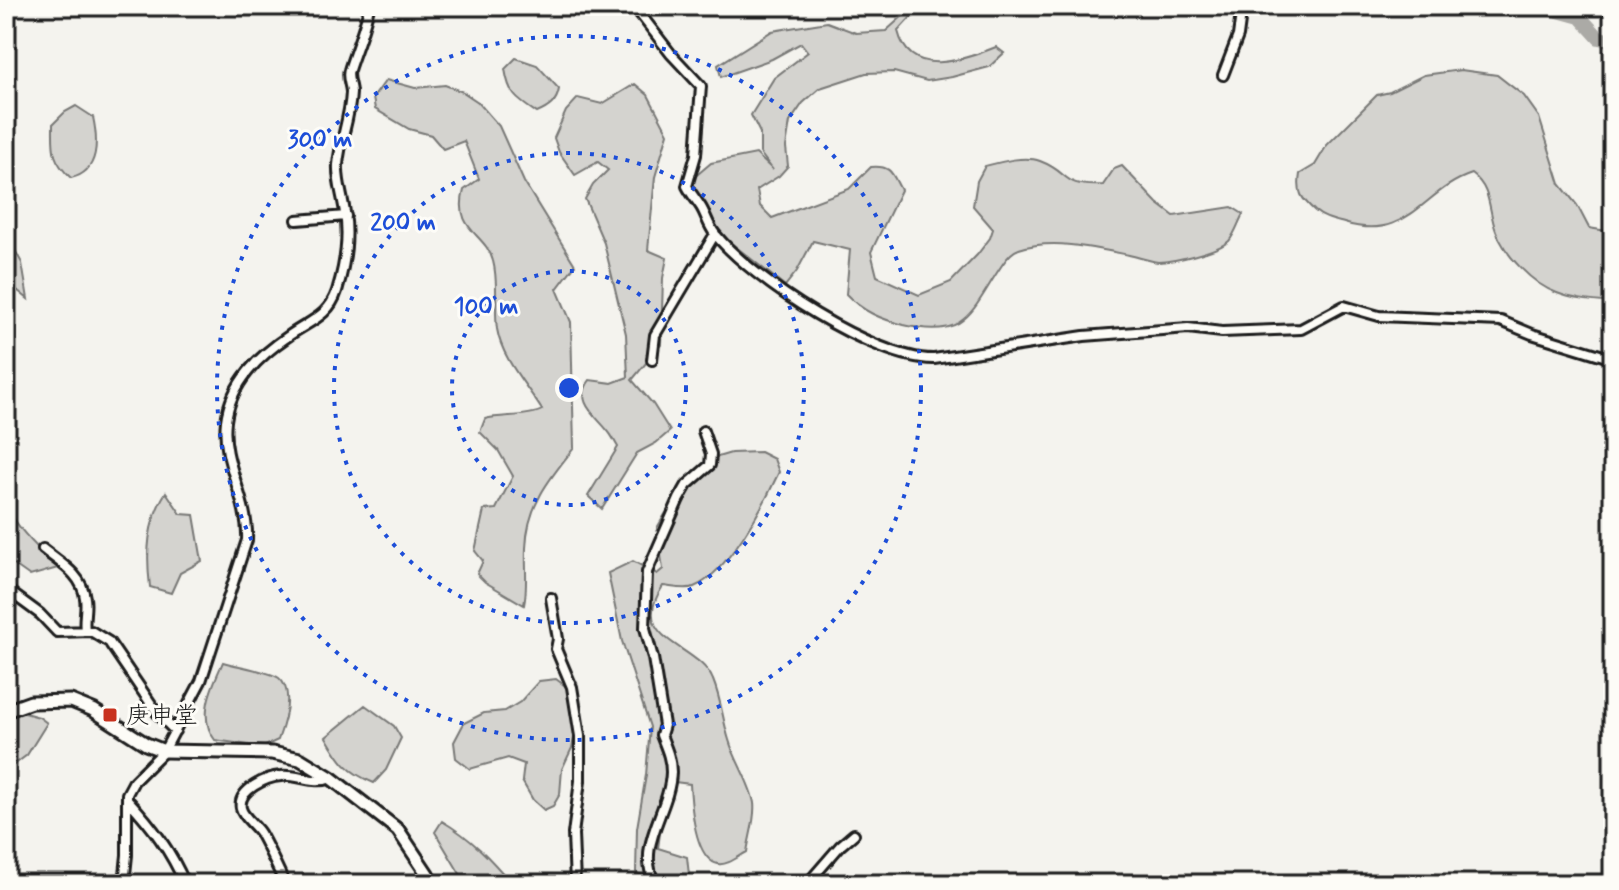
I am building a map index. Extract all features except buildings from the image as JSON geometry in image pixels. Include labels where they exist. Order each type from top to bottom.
[{"type":"main road","points":[[6,711],[31,702],[71,701],[93,710],[146,744],[164,751],[288,755],[310,763],[398,830],[434,884]]},
{"type":"street","points":[[124,884],[127,794],[134,781],[164,751],[201,681],[247,540],[248,524],[227,446],[226,424],[230,401],[250,368],[262,356],[324,315],[338,288],[345,250],[346,216],[337,174],[343,131],[349,117],[351,89],[347,73],[363,32],[369,6]]},
{"type":"street","points":[[634,6],[701,86],[696,155],[687,186],[715,234],[759,273],[809,309],[873,346],[921,359],[1098,334],[1188,328],[1222,332],[1301,329],[1344,306],[1379,316],[1501,321],[1613,359]]},
{"type":"street","points":[[1223,75],[1238,36],[1242,6]]},
{"type":"street","points":[[1597,6],[1613,11]]},
{"type":"street","points":[[297,220],[346,216]]},
{"type":"street","points":[[652,360],[655,335],[715,234]]},
{"type":"street","points":[[655,884],[649,866],[649,851],[671,775],[670,756],[661,735],[664,725],[645,628],[647,574],[649,562],[687,485],[710,465],[711,454],[703,431]]},
{"type":"street","points":[[43,549],[73,571],[85,598],[85,630]]},
{"type":"street","points":[[6,589],[40,614],[57,632],[91,631],[109,642],[158,714],[175,731]]},
{"type":"street","points":[[551,598],[558,639],[556,649],[572,687],[580,736],[580,781],[573,834],[575,884]]},
{"type":"street","points":[[285,884],[259,832],[241,812],[243,797],[260,783],[284,775],[322,782],[331,778]]},
{"type":"street","points":[[128,800],[163,841],[185,884]]},
{"type":"street","points":[[807,884],[854,834]]},
{"type":"shaded area","points":[[914,6],[939,6],[910,18],[898,31],[904,46],[914,56],[939,62],[954,61],[996,47],[1004,53],[989,67],[952,77],[927,81],[894,72],[866,73],[820,88],[803,103],[790,122],[786,147],[788,166],[757,190],[760,206],[772,218],[849,189],[871,167],[887,169],[901,190],[871,252],[877,276],[919,295],[951,282],[990,238],[993,229],[973,206],[977,181],[985,166],[1027,159],[1040,161],[1072,181],[1089,185],[1103,185],[1114,169],[1122,166],[1157,203],[1174,216],[1232,207],[1243,214],[1229,241],[1206,252],[1158,262],[1074,245],[1046,244],[1019,249],[1005,260],[965,318],[955,325],[942,328],[925,329],[896,323],[859,306],[846,294],[850,250],[813,241],[785,286],[730,242],[700,208],[692,179],[711,163],[756,154],[773,170],[760,153],[760,133],[751,115],[774,78],[808,52],[801,43],[772,59],[721,77],[718,65],[772,31],[827,22],[856,33],[886,31]]},
{"type":"shaded area","points":[[516,58],[537,65],[559,89],[552,104],[537,113],[511,91],[505,69]]},
{"type":"shaded area","points":[[1461,70],[1497,75],[1524,96],[1539,117],[1560,184],[1577,205],[1589,228],[1613,232],[1613,303],[1564,295],[1529,276],[1500,240],[1486,193],[1472,174],[1440,191],[1400,221],[1384,226],[1366,227],[1328,218],[1303,199],[1299,186],[1300,174],[1315,165],[1327,145],[1377,95],[1424,75]]},
{"type":"shaded area","points":[[386,80],[415,88],[445,85],[478,102],[499,126],[524,182],[575,265],[557,289],[571,322],[574,448],[548,482],[530,519],[524,605],[477,574],[483,561],[475,551],[484,510],[496,509],[513,476],[498,450],[480,432],[485,419],[542,410],[504,351],[497,329],[493,261],[463,214],[464,190],[479,179],[464,141],[443,149],[431,135],[409,129],[375,109],[373,98]]},
{"type":"shaded area","points":[[635,84],[648,95],[668,133],[655,177],[648,250],[667,258],[663,278],[661,345],[632,380],[653,404],[670,431],[637,453],[602,509],[588,496],[618,447],[588,407],[584,394],[590,380],[612,383],[628,377],[626,334],[604,243],[585,199],[593,185],[608,170],[598,162],[575,175],[559,152],[554,138],[566,111],[578,98],[602,104]]},
{"type":"shaded area","points":[[76,106],[93,117],[96,145],[87,169],[71,178],[54,154],[53,124]]},
{"type":"shaded area","points":[[6,234],[22,263],[28,299],[6,281]]},
{"type":"shaded area","points":[[760,452],[774,459],[779,472],[744,536],[707,580],[691,588],[663,586],[654,604],[653,619],[659,630],[705,668],[713,680],[729,740],[754,803],[747,852],[725,864],[710,860],[695,830],[690,784],[667,781],[658,848],[687,857],[690,884],[657,884],[636,872],[637,828],[650,727],[622,641],[608,573],[633,561],[657,574],[663,569],[657,528],[686,479],[711,459],[731,453]]},
{"type":"shaded area","points":[[166,492],[181,514],[194,515],[202,561],[180,573],[171,593],[150,587],[148,562],[152,526]]},
{"type":"shaded area","points":[[6,499],[20,528],[58,568],[30,576],[6,559]]},
{"type":"shaded area","points":[[223,662],[268,673],[284,684],[287,708],[278,740],[263,747],[215,740],[207,721],[208,701]]},
{"type":"shaded area","points":[[556,679],[572,691],[580,709],[572,748],[562,769],[560,794],[553,806],[544,810],[533,800],[522,781],[524,764],[508,758],[470,769],[456,758],[454,742],[464,723],[484,713],[505,711],[520,702],[539,681]]},
{"type":"shaded area","points":[[365,705],[394,726],[401,738],[386,770],[374,783],[345,765],[326,737]]},
{"type":"shaded area","points":[[21,712],[39,717],[47,723],[27,755],[6,771],[6,719]]},
{"type":"shaded area","points":[[442,821],[480,850],[512,884],[466,884],[435,832]]},
{"type":"waterway","points":[[1540,6],[1580,17],[1599,38],[1613,41]]},
{"type":"place","name":"庚申堂","points":[[110,715]]}]
